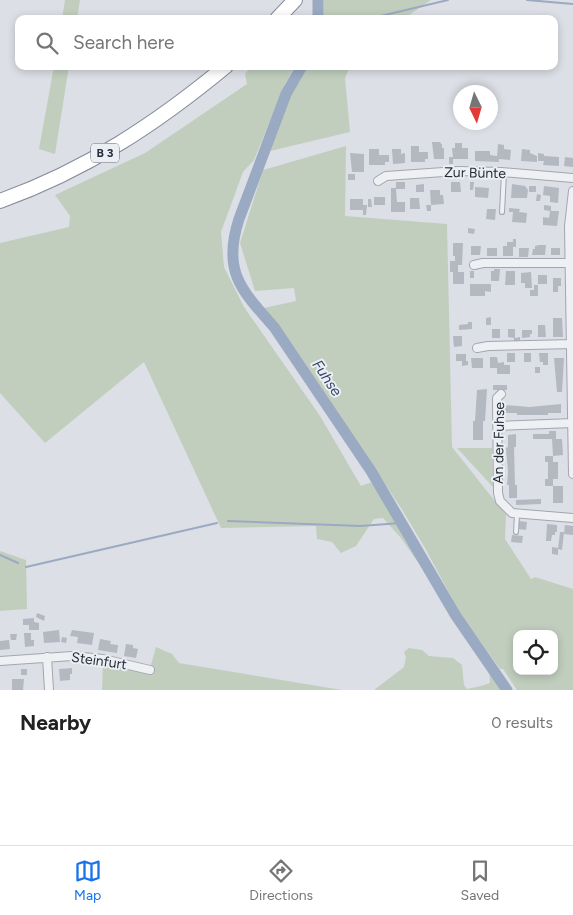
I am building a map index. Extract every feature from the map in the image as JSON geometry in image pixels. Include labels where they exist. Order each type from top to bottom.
[{"type":"highway","points":[[281,15],[295,0]]},
{"type":"highway","name":"B 3","points":[[0,201],[80,167],[137,134],[181,103],[221,70]]},
{"type":"street","name":"Zur Bünte","points":[[378,181],[386,176],[449,172],[504,172],[573,178]]},
{"type":"street","points":[[573,191],[568,226],[571,263],[573,474]]},
{"type":"street","points":[[474,265],[483,263],[571,263]]},
{"type":"street","points":[[477,348],[488,346],[572,344]]},
{"type":"street","name":"An der Fuhse","points":[[501,394],[497,398],[498,493],[500,501],[512,513],[517,513]]},
{"type":"street","points":[[498,426],[572,423]]},
{"type":"street","points":[[517,513],[573,518]]},
{"type":"street","name":"Steinfurt","points":[[0,661],[72,656],[103,659],[150,670]]},
{"type":"street","points":[[47,657],[49,690]]},
{"type":"lane","points":[[502,212],[504,172]]},
{"type":"lane","points":[[516,532],[517,513]]},
{"type":"green space","points":[[65,0],[80,0],[78,15],[63,15]]},
{"type":"green space","points":[[324,0],[431,0],[409,15],[323,15]]},
{"type":"green space","points":[[53,70],[68,70],[55,154],[39,149]]},
{"type":"green space","points":[[248,70],[293,70],[254,160],[243,172],[221,232],[224,267],[244,307],[320,416],[361,486],[372,482],[420,560],[417,561],[401,538],[383,518],[374,519],[356,546],[341,553],[332,542],[317,539],[316,526],[221,528],[144,362],[45,443],[0,393],[0,243],[69,227],[70,216],[55,195],[145,153],[247,84],[245,74]]},
{"type":"green space","points":[[305,70],[348,70],[345,78],[350,132],[266,152],[286,102]]},
{"type":"green space","points":[[346,146],[345,216],[447,224],[452,447],[506,515],[505,539],[531,579],[535,577],[573,589],[573,690],[517,690],[503,669],[500,669],[461,615],[401,508],[294,347],[264,308],[296,301],[294,288],[255,291],[240,243],[263,170]]},
{"type":"green space","points":[[457,448],[492,448],[493,487]]},
{"type":"green space","points":[[0,551],[26,560],[27,609],[0,611]]},
{"type":"green space","points":[[156,647],[172,654],[179,663],[342,690],[102,690],[103,664],[149,672]]},
{"type":"green space","points":[[409,648],[422,650],[429,656],[453,658],[462,665],[464,685],[467,689],[490,683],[489,668],[502,690],[374,690],[404,667],[406,657],[404,652]]},
{"type":"building","points":[[432,142],[440,142],[442,148],[444,148],[444,159],[434,159]]},
{"type":"building","points":[[455,143],[462,143],[462,148],[468,148],[468,159],[453,159],[453,164],[449,164],[449,157],[453,157],[452,148],[455,148]]},
{"type":"building","points":[[498,144],[504,145],[504,149],[511,150],[510,160],[499,159],[499,162],[475,161],[475,151],[490,151],[490,155],[497,156]]},
{"type":"building","points":[[411,146],[419,146],[419,152],[428,152],[428,159],[425,159],[425,162],[411,162]]},
{"type":"building","points":[[369,149],[379,149],[379,155],[389,155],[389,162],[385,162],[385,165],[369,165]]},
{"type":"building","points":[[392,149],[401,149],[401,154],[405,153],[405,163],[393,164]]},
{"type":"building","points":[[522,149],[530,150],[530,153],[537,156],[537,162],[521,161]]},
{"type":"building","points":[[350,153],[364,154],[364,172],[352,172]]},
{"type":"building","points":[[538,153],[544,154],[544,156],[559,157],[559,166],[543,165],[544,161],[538,161]]},
{"type":"building","points":[[565,157],[573,158],[573,167],[564,166]]},
{"type":"building","points":[[348,174],[355,174],[355,180],[348,180]]},
{"type":"building","points":[[396,182],[405,182],[405,189],[396,189],[397,202],[405,202],[405,212],[391,212],[391,188],[396,188]]},
{"type":"building","points":[[451,182],[460,182],[461,192],[451,192]]},
{"type":"building","points":[[470,182],[474,182],[473,190],[470,190]]},
{"type":"building","points":[[424,184],[424,192],[416,192],[416,185]]},
{"type":"building","points":[[512,184],[525,186],[528,190],[527,198],[511,198]]},
{"type":"building","points":[[529,186],[536,186],[536,192],[529,192]]},
{"type":"building","points":[[544,186],[559,188],[558,203],[550,202],[550,196],[543,195]]},
{"type":"building","points":[[475,187],[489,188],[488,198],[475,197]]},
{"type":"building","points":[[430,190],[440,190],[440,195],[443,195],[444,204],[431,205]]},
{"type":"building","points":[[537,194],[541,195],[540,201],[536,201]]},
{"type":"building","points":[[374,197],[385,197],[385,205],[374,205]]},
{"type":"building","points":[[410,198],[419,198],[420,209],[410,209]]},
{"type":"building","points":[[350,199],[363,199],[363,205],[367,205],[366,215],[363,215],[363,210],[350,210]]},
{"type":"building","points":[[368,199],[371,199],[372,207],[368,207]]},
{"type":"building","points":[[426,205],[431,205],[431,211],[427,211]]},
{"type":"building","points":[[544,205],[551,206],[551,211],[559,211],[557,226],[543,225],[543,217],[549,218],[550,211],[544,210]]},
{"type":"building","points":[[509,208],[520,209],[519,212],[527,213],[526,223],[512,222],[513,212],[509,212]]},
{"type":"building","points":[[487,209],[496,209],[495,220],[486,219]]},
{"type":"building","points":[[468,228],[475,229],[474,234],[468,233]]},
{"type":"building","points":[[513,239],[516,239],[516,247],[513,247],[513,256],[503,256],[503,246],[507,246],[507,242],[513,242]]},
{"type":"building","points":[[453,243],[463,243],[462,265],[458,265],[458,272],[464,272],[464,284],[453,284],[453,272],[450,272],[450,261],[455,261]]},
{"type":"building","points":[[546,245],[545,255],[532,255],[535,246]]},
{"type":"building","points":[[471,246],[481,246],[480,255],[471,255]]},
{"type":"building","points":[[487,248],[497,248],[497,256],[487,256]]},
{"type":"building","points":[[519,248],[529,248],[528,257],[519,257]]},
{"type":"building","points":[[551,248],[560,248],[560,255],[551,255]]},
{"type":"building","points":[[494,269],[500,269],[499,281],[491,281],[491,271],[494,271]]},
{"type":"building","points":[[470,271],[474,271],[474,278],[470,278]]},
{"type":"building","points":[[506,271],[515,271],[515,285],[505,285]]},
{"type":"building","points":[[531,272],[532,288],[525,288],[525,283],[521,283],[521,273]]},
{"type":"building","points":[[538,275],[547,275],[547,284],[538,284]]},
{"type":"building","points":[[553,278],[561,278],[561,286],[558,286],[558,292],[553,292]]},
{"type":"building","points":[[470,284],[491,284],[491,292],[485,291],[485,296],[470,296]]},
{"type":"building","points":[[534,285],[538,285],[538,296],[530,296],[530,290],[534,290]]},
{"type":"building","points":[[491,317],[491,325],[486,325],[486,318]]},
{"type":"building","points":[[553,318],[562,318],[563,337],[553,337]]},
{"type":"building","points":[[468,322],[472,322],[472,329],[459,330],[459,325],[468,324]]},
{"type":"building","points":[[538,325],[545,325],[546,337],[538,337]]},
{"type":"building","points":[[492,329],[500,329],[500,338],[492,338]]},
{"type":"building","points":[[508,329],[515,329],[515,338],[520,337],[520,343],[514,343],[514,338],[508,337]]},
{"type":"building","points":[[522,330],[532,330],[532,334],[530,334],[530,337],[522,338]]},
{"type":"building","points":[[453,336],[462,336],[462,346],[454,347]]},
{"type":"building","points":[[507,353],[515,353],[515,362],[507,362]]},
{"type":"building","points":[[524,353],[531,353],[531,362],[524,362]]},
{"type":"building","points":[[539,353],[548,353],[548,365],[543,365],[543,362],[540,362]]},
{"type":"building","points":[[456,354],[466,354],[468,365],[462,366],[462,361],[456,361]]},
{"type":"building","points":[[490,357],[497,357],[498,363],[504,362],[504,365],[510,365],[510,374],[497,374],[497,368],[490,368]]},
{"type":"building","points":[[471,358],[483,358],[483,368],[472,368]]},
{"type":"building","points":[[554,358],[564,358],[562,392],[557,392]]},
{"type":"building","points":[[535,367],[540,367],[540,373],[535,373]]},
{"type":"building","points":[[493,385],[507,385],[507,390],[493,390]]},
{"type":"building","points":[[487,389],[483,440],[473,440],[473,421],[475,421],[477,390]]},
{"type":"building","points":[[561,404],[561,413],[517,415],[517,413],[504,413],[504,405],[530,407]]},
{"type":"building","points":[[549,431],[556,431],[556,439],[562,439],[563,455],[553,456],[552,439],[533,439],[533,434],[549,434]]},
{"type":"building","points":[[516,434],[516,447],[514,447],[517,498],[509,498],[506,448],[508,447],[508,435]]},
{"type":"building","points":[[545,456],[553,456],[553,462],[558,462],[558,479],[553,479],[553,486],[545,486],[545,479],[548,479],[548,462],[545,462]]},
{"type":"building","points":[[553,486],[563,486],[563,503],[553,503]]},
{"type":"building","points":[[541,499],[541,504],[516,505],[516,500]]},
{"type":"building","points":[[519,521],[527,522],[526,530],[519,529]]},
{"type":"building","points":[[547,524],[557,525],[557,532],[555,532],[555,535],[552,535],[551,541],[546,541]]},
{"type":"building","points":[[565,525],[573,526],[573,535],[564,534]]},
{"type":"building","points":[[560,532],[564,532],[562,550],[558,549]]},
{"type":"building","points":[[512,535],[523,536],[522,543],[511,542]]},
{"type":"building","points":[[552,547],[558,548],[558,555],[552,554]]},
{"type":"building","points":[[37,613],[45,616],[44,621],[36,617]]},
{"type":"building","points":[[34,618],[34,622],[39,623],[39,630],[29,630],[29,625],[23,625],[23,619]]},
{"type":"building","points":[[59,630],[60,642],[44,643],[43,632]]},
{"type":"building","points":[[72,630],[94,633],[92,645],[77,643],[78,637],[70,636]]},
{"type":"building","points":[[24,633],[31,633],[31,640],[34,640],[34,646],[25,647]]},
{"type":"building","points":[[10,634],[17,634],[16,640],[11,640]]},
{"type":"building","points":[[62,637],[67,638],[66,643],[61,642]]},
{"type":"building","points":[[100,639],[111,641],[110,644],[118,645],[117,653],[98,650]]},
{"type":"building","points":[[9,640],[10,649],[0,650],[0,641]]},
{"type":"building","points":[[126,644],[133,645],[133,648],[138,649],[136,658],[124,656]]},
{"type":"building","points":[[72,668],[70,680],[60,681],[59,669]]},
{"type":"building","points":[[21,669],[27,669],[27,675],[21,675]]},
{"type":"building","points":[[12,679],[24,679],[23,690],[12,690]]},
{"type":"waterway","name":"Fuhse","points":[[318,0],[318,15]]},
{"type":"waterway","points":[[385,15],[448,0]]},
{"type":"waterway","points":[[527,0],[573,4]]},
{"type":"waterway","name":"Fuhse","points":[[300,70],[286,94],[239,219],[234,237],[233,253],[238,279],[252,302],[274,327],[371,471],[456,616],[507,690]]},
{"type":"waterway","points":[[228,521],[360,526],[401,523]]},
{"type":"waterway","points":[[26,567],[217,523]]},
{"type":"waterway","points":[[0,555],[18,563]]}]
